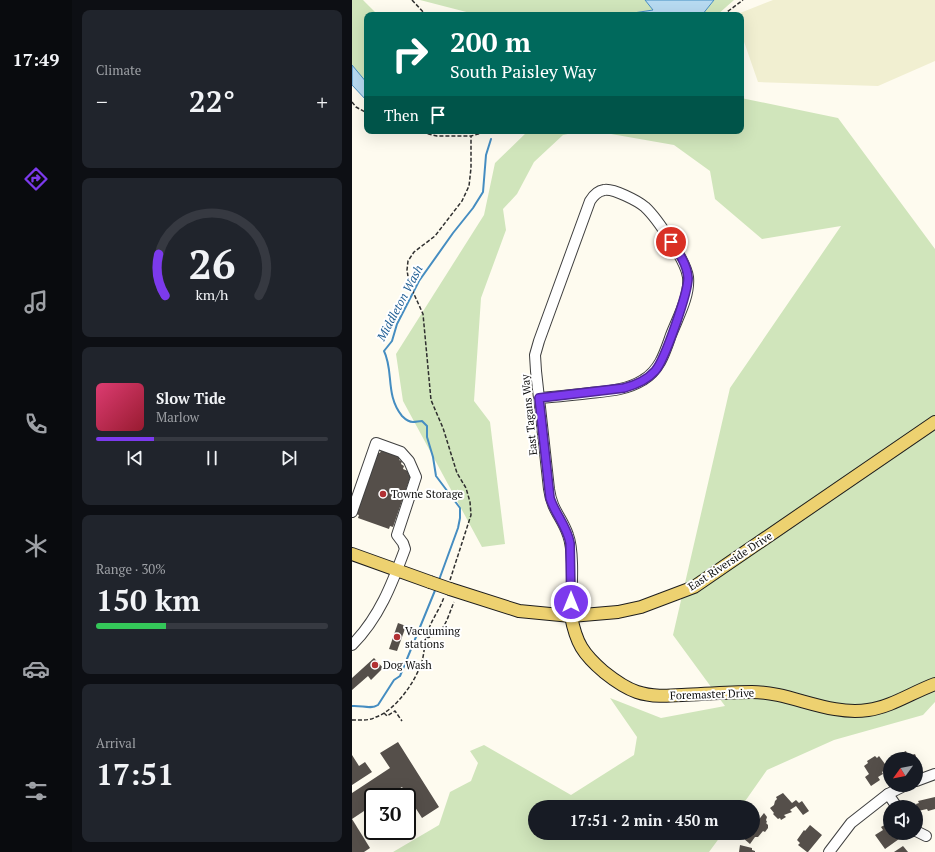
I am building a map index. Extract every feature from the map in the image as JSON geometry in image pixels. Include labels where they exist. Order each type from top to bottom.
[{"type":"main road","name":"East Riverside Drive","points":[[397,570],[520,611],[571,616],[618,612],[641,607],[694,587],[935,422]]},
{"type":"main road","points":[[352,554],[397,570]]},
{"type":"main road","name":"Foremaster Drive","points":[[571,616],[574,630],[583,652],[596,666],[614,680],[637,692],[659,696],[752,692],[781,696],[840,710],[868,710],[892,704],[935,684]]},
{"type":"street","name":"East Tagans Way","points":[[539,398],[632,386],[644,380],[655,371],[661,361],[686,293],[688,277],[684,262],[649,211],[633,199],[609,190],[604,190],[596,194],[590,201],[537,348],[535,362],[550,498],[552,505],[567,531],[570,543],[571,616]]},
{"type":"street","points":[[352,512],[376,443],[401,452],[409,461],[416,477],[397,535],[403,543],[405,549],[382,606],[362,635],[352,645]]},
{"type":"street","points":[[923,778],[935,774]]},
{"type":"street","points":[[829,852],[851,824],[892,792]]},
{"type":"street","points":[[888,794],[892,800]]},
{"type":"path","points":[[412,0],[423,12]]},
{"type":"path","points":[[727,12],[743,0]]},
{"type":"path","points":[[352,102],[356,107],[364,111]]},
{"type":"path","points":[[429,134],[437,136],[471,136],[479,134]]},
{"type":"path","points":[[352,720],[369,720],[384,713],[398,702],[417,673],[422,660],[424,643],[428,631],[448,587],[471,515],[470,502],[466,488],[457,473],[443,428],[431,400],[423,314],[409,282],[407,270],[408,261],[414,252],[435,236],[462,201],[469,186],[471,168],[471,136]]},
{"type":"path","points":[[426,638],[435,636],[440,632],[454,602]]},
{"type":"path","points":[[384,713],[387,716],[395,711],[402,721]]},
{"type":"shaded area","points":[[773,0],[935,0],[935,61],[878,86],[758,82],[744,42],[744,12],[743,12]]},
{"type":"green space","points":[[352,0],[363,0],[375,12],[364,12],[364,79],[352,65]]},
{"type":"green space","points":[[420,0],[645,0],[653,10],[640,12],[466,12]]},
{"type":"green space","points":[[714,0],[734,0],[720,12],[704,12]]},
{"type":"green space","points":[[744,99],[838,118],[935,249],[935,702],[923,715],[834,740],[767,770],[746,800],[528,800],[528,840],[718,840],[709,852],[393,852],[416,840],[416,838],[439,825],[450,792],[471,781],[478,763],[470,751],[484,745],[571,795],[634,755],[637,737],[610,698],[661,718],[725,706],[673,635],[730,388],[841,226],[762,239],[715,199],[710,171],[674,145],[611,134],[744,134]]},
{"type":"green space","points":[[525,134],[568,134],[563,135],[534,162],[517,194],[503,209],[506,230],[481,298],[474,401],[490,422],[505,544],[482,547],[403,401],[396,354],[484,215],[495,163]]},
{"type":"water","points":[[645,0],[714,0],[704,12],[640,12],[653,10]]},
{"type":"water","points":[[352,65],[364,79],[364,98],[352,85]]},
{"type":"building","name":"Towne Storage","points":[[381,450],[401,457],[399,460],[402,461],[401,464],[404,466],[403,469],[408,471],[408,474],[411,475],[393,527],[390,526],[389,529],[358,518],[359,515],[356,514],[377,452],[380,453]]},
{"type":"building","name":"Vacuuming stations","points":[[398,623],[406,626],[397,651],[389,649]]},
{"type":"building","points":[[374,658],[383,668],[371,680],[368,676],[352,690],[352,678]]},
{"type":"building","points":[[398,742],[439,807],[422,818],[416,809],[416,788],[364,788],[364,811],[352,819],[352,793],[390,768],[380,753]]},
{"type":"building","points":[[352,755],[359,766],[365,762],[372,772],[352,785]]},
{"type":"building","points":[[875,756],[877,758],[879,756],[883,761],[883,774],[878,777],[880,780],[871,786],[865,777],[869,774],[864,766],[868,763],[867,761]]},
{"type":"building","points":[[783,793],[792,803],[796,800],[799,803],[802,801],[809,811],[803,815],[796,806],[790,810],[792,812],[784,815],[786,817],[781,820],[780,818],[778,819],[770,808],[774,805],[777,799],[776,797]]},
{"type":"building","points":[[935,797],[935,809],[928,811],[927,809],[923,810],[922,800]]},
{"type":"building","points":[[764,813],[767,817],[766,823],[768,828],[760,835],[760,818]]},
{"type":"building","points":[[352,819],[370,848],[364,852],[352,852]]},
{"type":"building","points":[[810,825],[822,835],[807,852],[798,845],[800,843],[797,840],[804,830],[805,831]]},
{"type":"building","points":[[883,830],[883,840],[898,840],[885,849],[875,835]]},
{"type":"building","points":[[745,840],[753,840],[750,844]]},
{"type":"building","points":[[740,845],[752,848],[755,852],[739,852]]},
{"type":"building","points":[[903,846],[908,852],[894,852]]},
{"type":"waterway","name":"Middleton Wash","points":[[439,580],[458,528],[460,508],[436,476],[433,457],[427,437],[427,426],[422,421],[413,422],[407,420],[402,416],[393,400],[389,367],[384,351],[392,341],[397,324],[419,281],[453,233],[473,208],[483,192],[486,155],[491,139]]},
{"type":"waterway","name":"Middleton Wash","points":[[352,706],[369,707],[378,705],[394,680],[400,676],[436,588]]},
{"type":"place","name":"Towne Storage","points":[[383,494]]},
{"type":"place","name":"Vacuuming stations","points":[[397,637]]},
{"type":"place","name":"Dog Wash","points":[[375,665]]},
{"type":"route","points":[[571,602],[571,558],[569,535],[556,513],[550,498],[539,398],[624,388],[644,380],[655,371],[661,361],[688,286],[688,277],[684,262],[671,242]]}]
